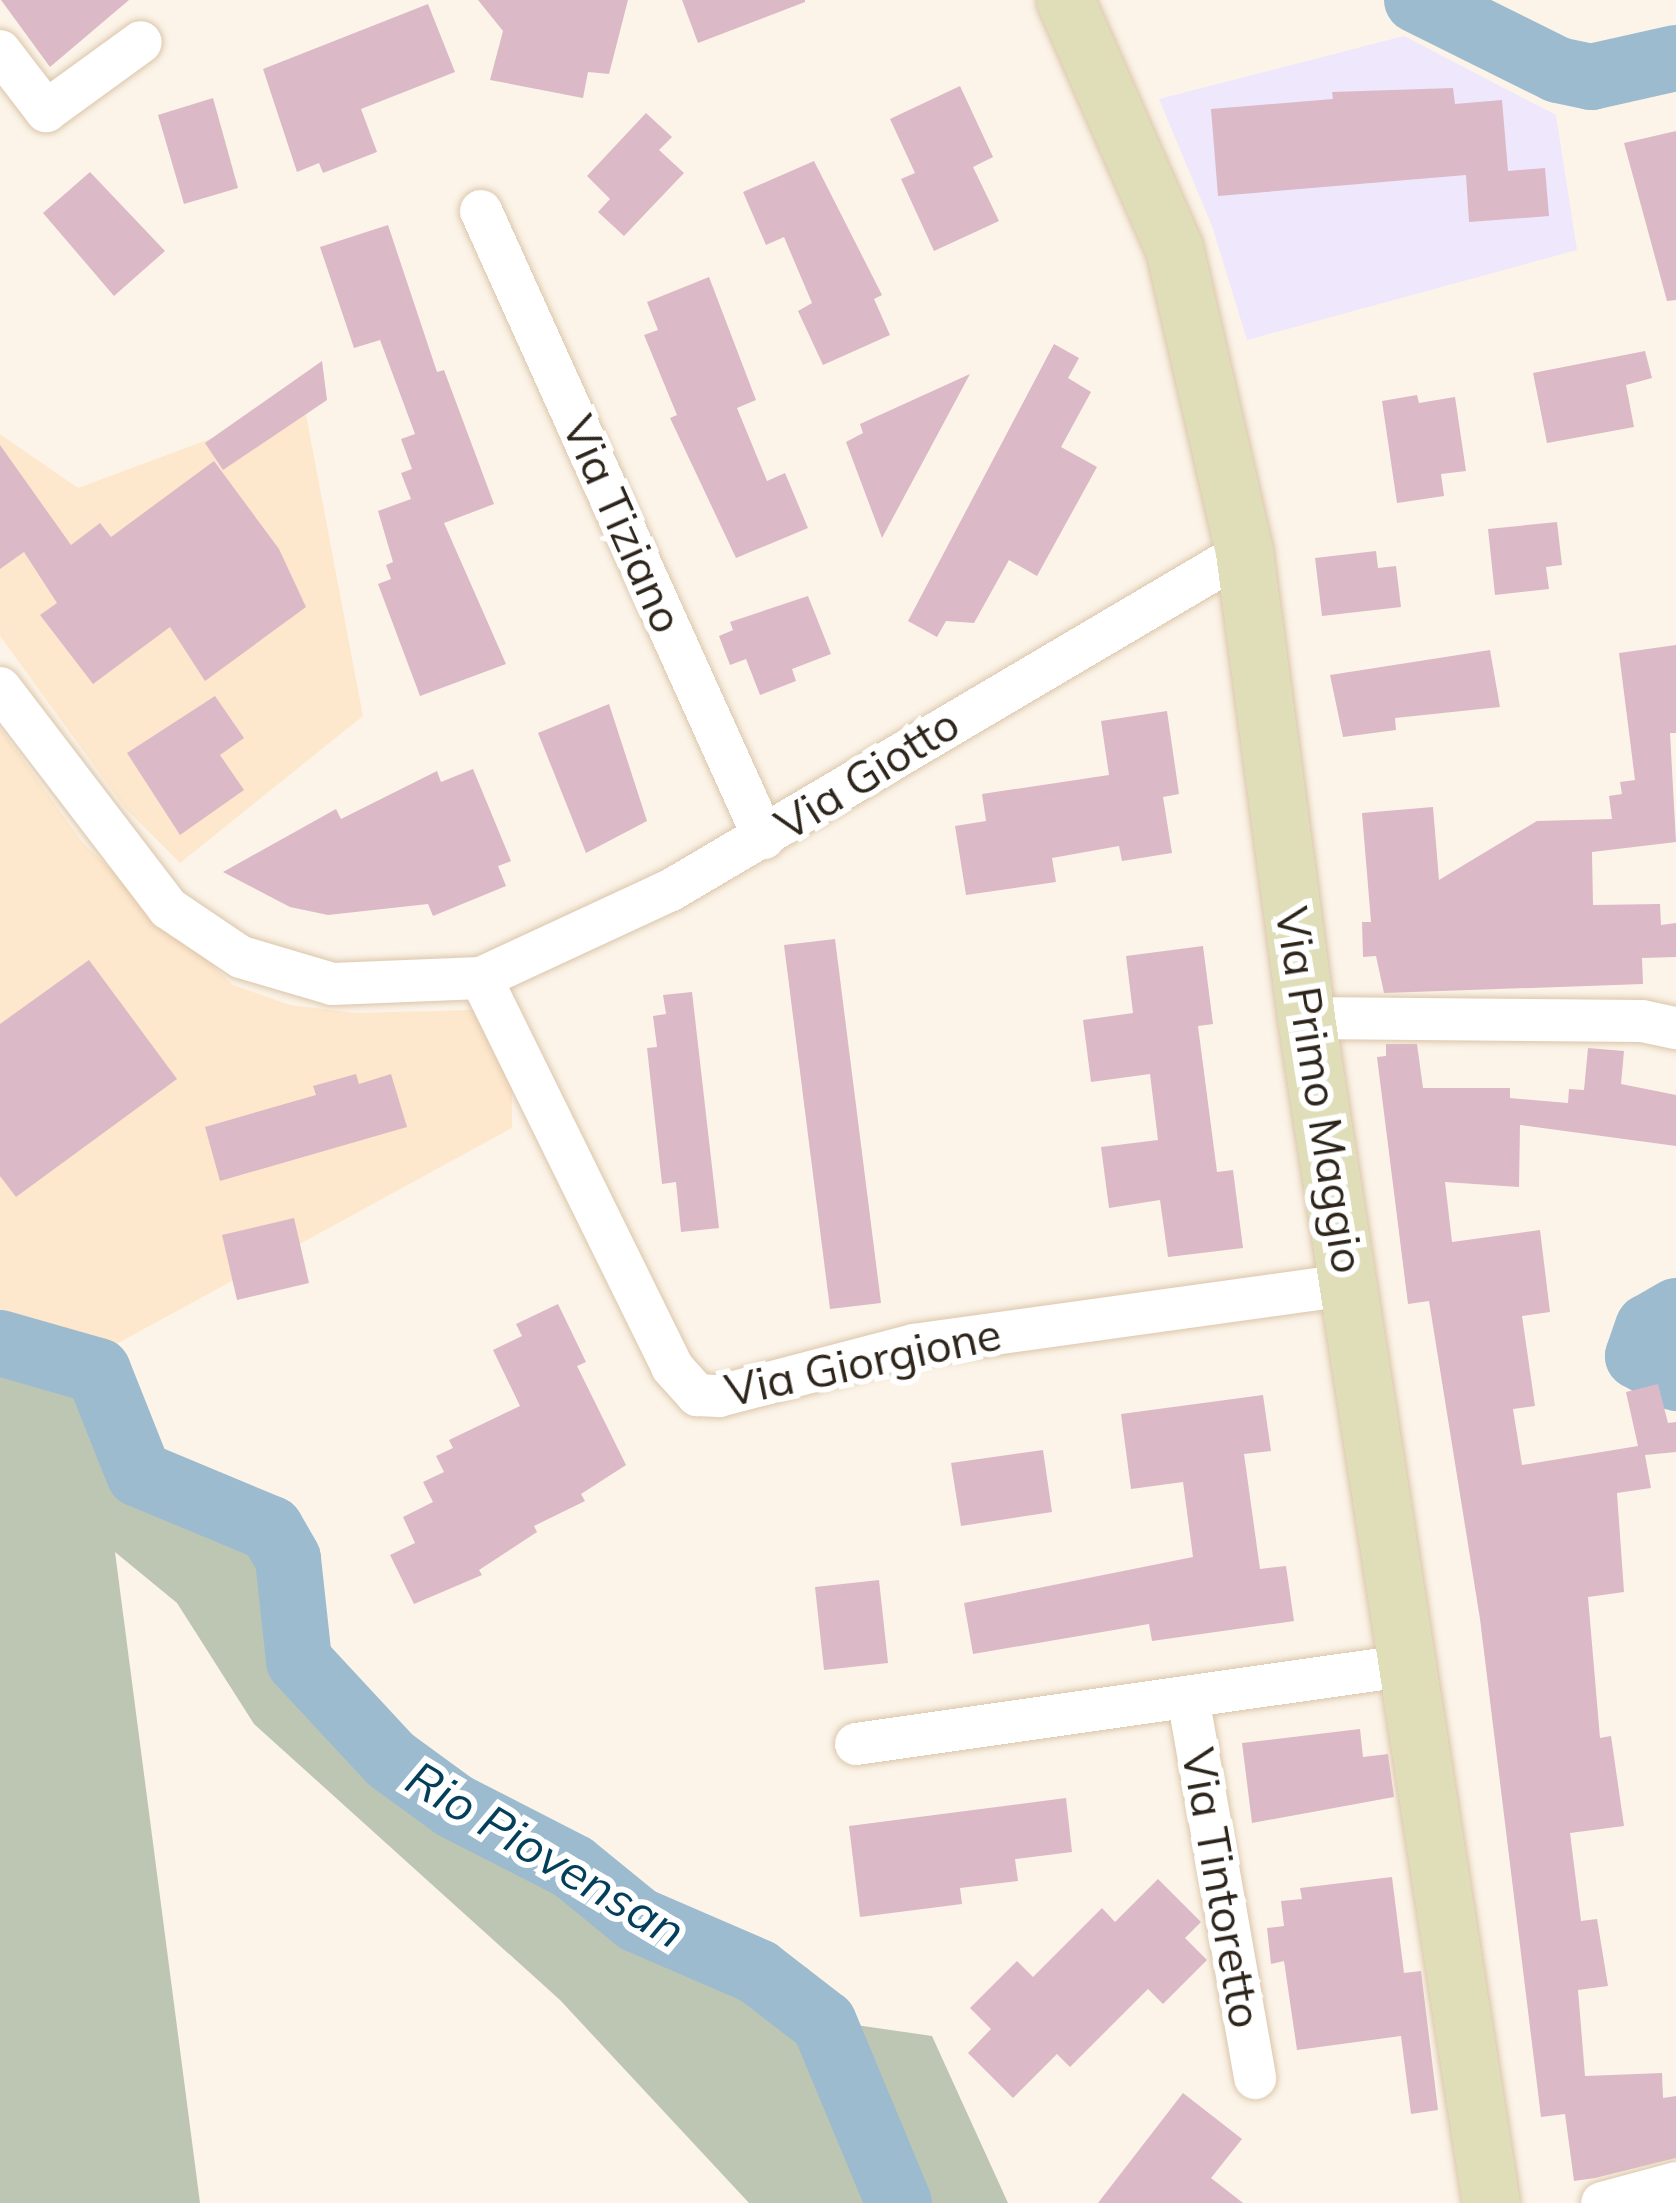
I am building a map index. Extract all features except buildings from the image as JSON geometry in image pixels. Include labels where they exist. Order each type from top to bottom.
[{"type":"street","name":"Via Primo Maggio","points":[[1065,0],[1169,233],[1210,382],[1244,552],[1306,1018],[1352,1284],[1491,2203]]},
{"type":"street","points":[[0,51],[46,111],[141,42]]},
{"type":"street","name":"Via Tiziano","points":[[481,211],[764,838]]},
{"type":"street","name":"Via Giotto","points":[[0,688],[168,908],[241,957],[332,984],[481,978],[547,954],[764,838],[1244,552]]},
{"type":"street","name":"Via Giorgione","points":[[481,978],[672,1367],[698,1394],[719,1396],[914,1345],[1352,1284]]},
{"type":"street","points":[[1306,1018],[1642,1021],[1676,1028]]},
{"type":"street","name":"Via Tintoretto","points":[[856,1744],[1410,1665]]},
{"type":"street","name":"Via Tintoretto","points":[[1188,1697],[1256,2078]]},
{"type":"street","points":[[1602,2203],[1676,2183]]},
{"type":"shaded area","points":[[1404,36],[1556,115],[1577,250],[1247,340],[1212,226],[1159,99]]},
{"type":"shaded area","points":[[304,404],[363,716],[180,863],[125,808],[0,636],[0,434],[78,488]]},
{"type":"shaded area","points":[[0,728],[83,843],[233,985],[290,1005],[355,1013],[512,1009],[512,1128],[111,1347],[0,1316]]},
{"type":"green space","points":[[0,1316],[80,1333],[116,1350],[138,1388],[154,1453],[274,1500],[298,1518],[320,1571],[322,1650],[408,1741],[462,1782],[544,1818],[653,1900],[807,1968],[856,2025],[932,2036],[1008,2203],[749,2203],[560,2000],[254,1724],[177,1603],[115,1552],[200,2203],[0,2203]]},
{"type":"waterway","points":[[1417,0],[1558,70],[1591,77],[1676,58]]},
{"type":"waterway","points":[[1676,1311],[1648,1327],[1638,1356],[1676,1378]]},
{"type":"waterway","name":"Rio Piovensan","points":[[0,1343],[98,1371],[139,1474],[271,1529],[288,1559],[299,1661],[391,1760],[454,1806],[573,1867],[638,1920],[758,1972],[824,2023],[899,2203]]}]
